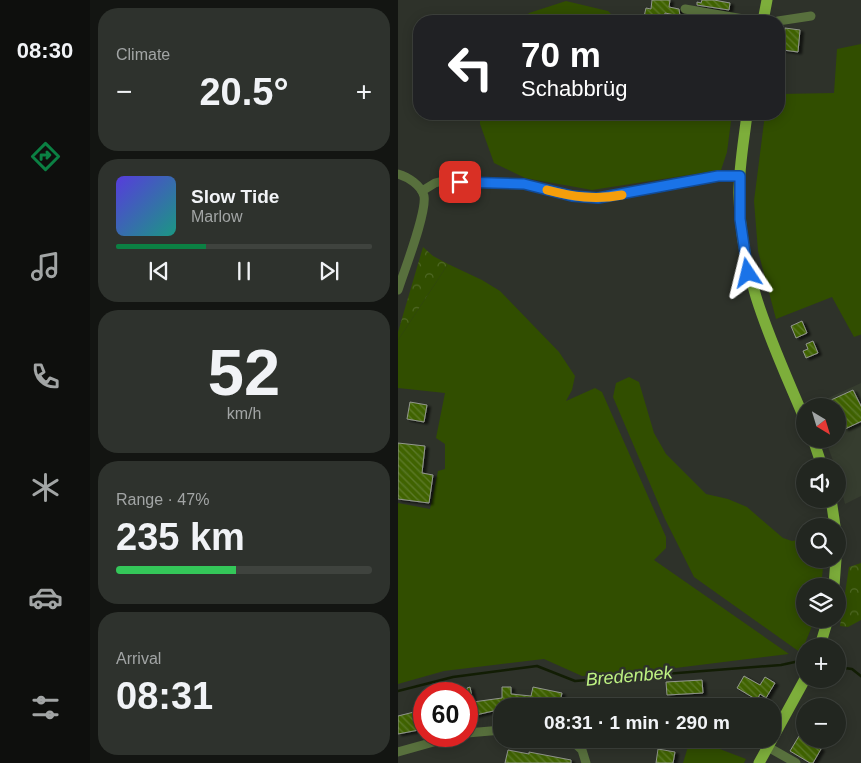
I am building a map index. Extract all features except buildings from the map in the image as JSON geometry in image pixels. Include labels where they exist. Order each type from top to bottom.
[{"type":"main road","points":[[764,15],[767,0]]},
{"type":"main road","points":[[746,120],[740,176],[740,219],[748,273],[765,327],[796,399]]},
{"type":"main road","points":[[781,723],[800,688]]},
{"type":"main road","points":[[759,763],[767,748]]},
{"type":"street","points":[[685,9],[724,15]]},
{"type":"street","points":[[785,20],[811,16]]},
{"type":"street","points":[[398,174],[409,178],[422,191],[424,197],[424,211],[398,290]]},
{"type":"street","points":[[422,191],[435,183],[443,181],[524,184],[572,196],[598,198],[718,176],[740,176]]},
{"type":"street","points":[[478,732],[493,731]]},
{"type":"street","points":[[398,752],[416,747]]},
{"type":"street","points":[[580,748],[586,763]]},
{"type":"street","points":[[770,748],[796,763]]},
{"type":"shaded area","points":[[861,383],[861,496],[846,504],[846,458],[832,458],[828,448],[846,448],[846,398],[828,398]]},
{"type":"green space","points":[[566,1],[608,11],[612,15],[527,15]]},
{"type":"green space","points":[[861,44],[862,334],[854,337],[832,297],[776,319],[758,251],[754,201],[764,120],[785,120],[785,94],[834,93],[837,49]]},
{"type":"green space","points":[[480,120],[731,120],[727,152],[721,170],[592,190],[525,178],[494,163]]},
{"type":"green space","points":[[423,247],[433,256],[448,264],[398,340],[398,332]]},
{"type":"green space","points":[[448,264],[500,291],[559,352],[575,376],[572,390],[566,401],[595,388],[602,392],[666,537],[666,548],[654,560],[789,654],[619,675],[582,676],[544,659],[444,671],[398,684],[398,503],[430,509],[438,471],[445,469],[445,444],[436,438],[445,393],[398,388],[398,340]]},
{"type":"green space","points":[[629,377],[639,382],[654,433],[666,454],[706,494],[728,499],[747,507],[783,538],[796,540],[796,568],[823,568],[822,578],[796,578],[796,628],[811,628],[807,638],[796,638],[796,649],[694,577],[665,519],[613,397],[616,383]]},
{"type":"green space","points":[[861,563],[861,620],[848,627],[846,627],[846,587],[849,567]]},
{"type":"green space","points":[[688,748],[717,748],[746,759],[744,763],[683,763]]},
{"type":"waterway","name":"Bredenbek","points":[[398,691],[453,677],[537,666],[575,681],[781,665],[796,662]]},
{"type":"waterway","name":"Bredenbek","points":[[846,668],[852,669],[862,677]]},
{"type":"slow traffic","points":[[547,190],[584,198],[622,195]]},
{"type":"route","points":[[460,182],[524,184],[572,196],[598,198],[718,176],[740,176],[740,219],[748,273]]}]
